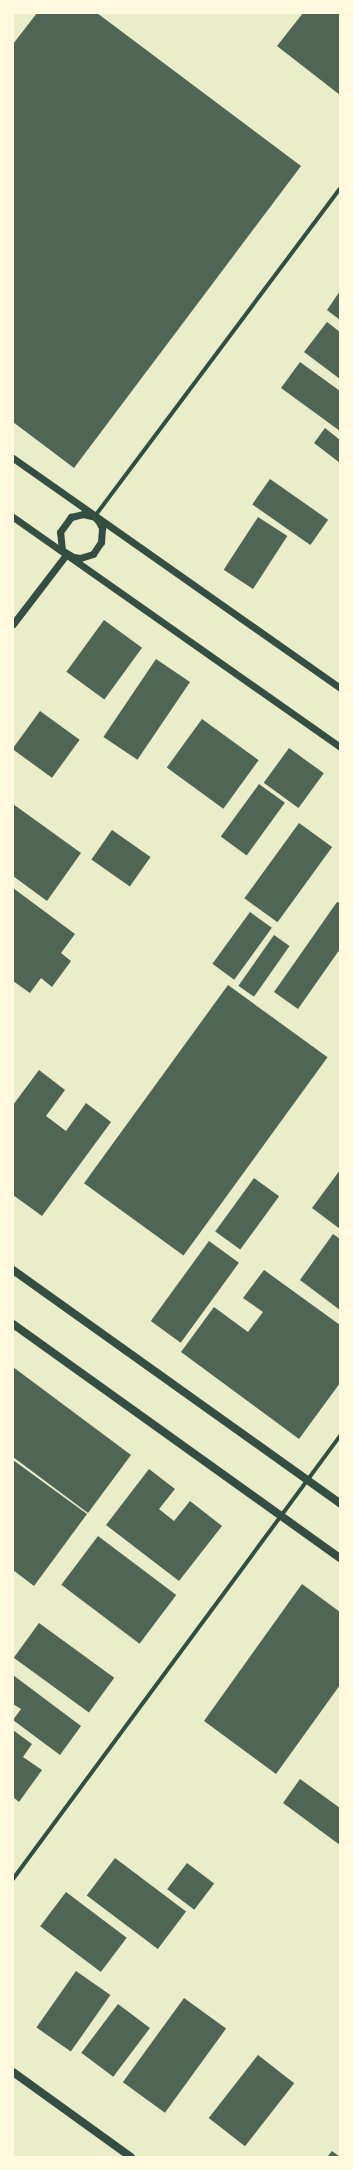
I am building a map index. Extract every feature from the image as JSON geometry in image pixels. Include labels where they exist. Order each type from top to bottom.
[{"type":"main road","points":[[13,1270],[340,1504]]},
{"type":"main road","points":[[13,1324],[340,1558]]},
{"type":"main road","points":[[13,2072],[131,2157]]},
{"type":"street","points":[[95,517],[340,188]]},
{"type":"street","points":[[13,458],[340,688]]},
{"type":"street","points":[[76,515],[95,517],[102,528],[98,549],[93,554],[80,558],[66,555],[60,544],[62,526],[76,515]]},
{"type":"street","points":[[13,517],[340,747]]},
{"type":"street","points":[[13,624],[66,555]]},
{"type":"street","points":[[13,1879],[340,1436]]},
{"type":"building","points":[[37,13],[97,13],[301,166],[74,468],[13,422],[13,44]]},
{"type":"building","points":[[303,13],[340,13],[340,95],[277,46]]},
{"type":"building","points":[[340,291],[340,320],[327,310]]},
{"type":"building","points":[[327,322],[340,332],[340,379],[304,352]]},
{"type":"building","points":[[300,362],[340,391],[340,431],[281,388]]},
{"type":"building","points":[[325,428],[340,440],[340,463],[314,443]]},
{"type":"building","points":[[270,479],[328,520],[310,545],[252,504]]},
{"type":"building","points":[[258,517],[287,536],[253,589],[224,570]]},
{"type":"building","points":[[104,620],[142,648],[104,699],[66,672]]},
{"type":"building","points":[[156,659],[190,682],[137,760],[103,737]]},
{"type":"building","points":[[40,711],[80,740],[52,778],[13,749]]},
{"type":"building","points":[[202,719],[259,760],[223,809],[167,768]]},
{"type":"building","points":[[289,748],[324,773],[299,808],[264,783]]},
{"type":"building","points":[[259,784],[285,803],[247,855],[221,837]]},
{"type":"building","points":[[13,804],[81,853],[47,901],[13,876]]},
{"type":"building","points":[[299,823],[332,847],[278,922],[244,898]]},
{"type":"building","points":[[112,830],[151,857],[130,886],[91,859]]},
{"type":"building","points":[[13,888],[75,934],[61,953],[71,961],[52,987],[41,978],[30,993],[13,981]]},
{"type":"building","points":[[337,902],[340,903],[340,949],[298,1009],[274,992]]},
{"type":"building","points":[[250,912],[272,928],[234,980],[212,964]]},
{"type":"building","points":[[274,935],[290,946],[254,997],[238,986]]},
{"type":"building","points":[[228,985],[328,1057],[184,1256],[84,1183]]},
{"type":"building","points":[[39,1070],[65,1090],[46,1116],[66,1131],[86,1103],[111,1122],[42,1216],[13,1195],[13,1105]]},
{"type":"building","points":[[340,1170],[340,1229],[312,1208]]},
{"type":"building","points":[[254,1178],[279,1196],[240,1250],[215,1231]]},
{"type":"building","points":[[333,1234],[340,1239],[340,1310],[300,1280]]},
{"type":"building","points":[[209,1241],[239,1263],[181,1343],[151,1321]]},
{"type":"building","points":[[264,1270],[340,1325],[340,1383],[299,1439],[181,1352],[214,1307],[248,1332],[263,1312],[243,1298]]},
{"type":"building","points":[[13,1367],[131,1455],[88,1513],[13,1457]]},
{"type":"building","points":[[13,1460],[87,1514],[34,1586],[13,1570]]},
{"type":"building","points":[[149,1469],[175,1489],[159,1509],[174,1521],[190,1501],[222,1526],[179,1581],[106,1525]]},
{"type":"building","points":[[98,1536],[176,1595],[140,1644],[61,1585]]},
{"type":"building","points":[[302,1584],[340,1612],[340,1685],[276,1774],[204,1721]]},
{"type":"building","points":[[39,1623],[114,1678],[89,1712],[14,1658]]},
{"type":"building","points":[[13,1675],[81,1726],[60,1755],[13,1720],[21,1709],[13,1704]]},
{"type":"building","points":[[13,1730],[32,1744],[23,1757],[42,1770],[19,1802],[13,1797]]},
{"type":"building","points":[[300,1779],[340,1808],[340,1845],[283,1803]]},
{"type":"building","points":[[115,1858],[186,1912],[158,1949],[87,1896]]},
{"type":"building","points":[[187,1863],[214,1883],[194,1910],[167,1889]]},
{"type":"building","points":[[66,1892],[127,1938],[101,1972],[40,1926]]},
{"type":"building","points":[[76,1971],[110,1995],[71,2052],[36,2028]]},
{"type":"building","points":[[184,1998],[226,2029],[165,2113],[123,2082]]},
{"type":"building","points":[[118,2004],[150,2028],[113,2077],[81,2053]]},
{"type":"building","points":[[258,2055],[294,2083],[245,2146],[209,2118]]},
{"type":"building","points":[[332,2151],[340,2157],[327,2157]]}]
